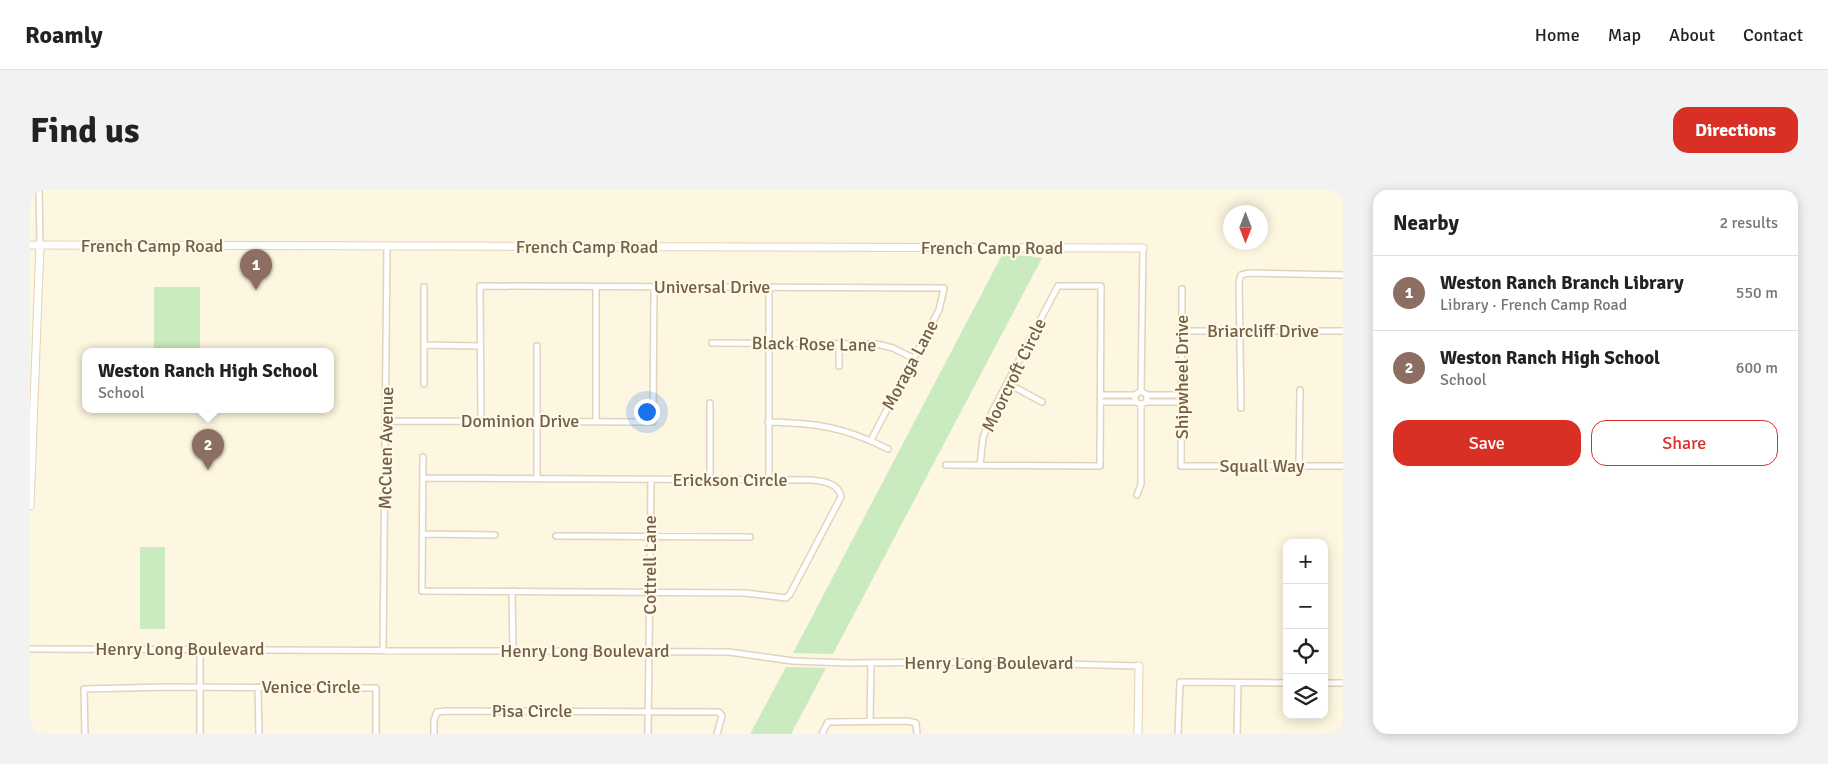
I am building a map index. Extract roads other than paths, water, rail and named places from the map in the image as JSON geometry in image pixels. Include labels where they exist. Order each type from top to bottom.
[{"type":"street","points":[[30,506],[32,411],[40,245],[39,190]]},
{"type":"street","name":"French Camp Road","points":[[30,245],[1143,248]]},
{"type":"street","name":"McCuen Avenue","points":[[383,650],[387,246]]},
{"type":"street","points":[[1137,495],[1141,484],[1143,248]]},
{"type":"street","points":[[1241,408],[1239,282],[1241,275],[1343,275]]},
{"type":"street","name":"Universal Drive","points":[[480,346],[480,286],[944,288]]},
{"type":"street","name":"Moorcroft Circle","points":[[1058,286],[1101,286],[1101,395],[1100,466],[980,465],[987,425],[1058,286]]},
{"type":"street","points":[[424,287],[424,384]]},
{"type":"street","points":[[596,287],[596,422]]},
{"type":"street","name":"Dominion Drive","points":[[386,421],[653,422],[654,287]]},
{"type":"street","points":[[769,287],[769,480]]},
{"type":"street","name":"Moraga Lane","points":[[871,440],[939,310],[944,288]]},
{"type":"street","name":"Shipwheel Drive","points":[[1181,466],[1182,289]]},
{"type":"street","name":"Briarcliff Drive","points":[[1182,331],[1343,331]]},
{"type":"street","name":"Black Rose Lane","points":[[712,343],[885,345],[914,358]]},
{"type":"street","points":[[839,344],[839,366]]},
{"type":"street","points":[[424,345],[480,346],[481,421]]},
{"type":"street","points":[[537,346],[537,479]]},
{"type":"street","points":[[1007,383],[1042,402]]},
{"type":"street","points":[[1300,390],[1300,466]]},
{"type":"street","points":[[1141,394],[1141,403]]},
{"type":"street","points":[[1101,395],[1182,395]]},
{"type":"street","points":[[1101,402],[1182,402]]},
{"type":"street","points":[[710,403],[710,480]]},
{"type":"street","points":[[768,422],[823,425],[871,440],[888,449]]},
{"type":"street","points":[[423,457],[424,478]]},
{"type":"street","points":[[946,465],[980,465]]},
{"type":"street","name":"Squall Way","points":[[1181,466],[1343,466]]},
{"type":"street","name":"Erickson Circle","points":[[424,478],[710,480],[820,481],[839,489],[841,497],[790,594],[786,598],[753,594],[422,591],[424,478]]},
{"type":"street","name":"Cottrell Lane","points":[[650,652],[651,479]]},
{"type":"street","points":[[423,534],[495,535]]},
{"type":"street","points":[[556,536],[750,537]]},
{"type":"street","points":[[512,591],[513,651]]},
{"type":"street","name":"Henry Long Boulevard","points":[[30,649],[729,652],[793,660],[871,663],[985,662],[1139,666]]},
{"type":"street","points":[[200,649],[200,734]]},
{"type":"street","points":[[648,734],[650,652]]},
{"type":"street","points":[[870,722],[871,663]]},
{"type":"street","points":[[1138,734],[1139,666]]},
{"type":"street","points":[[1178,734],[1180,682],[1283,683]]},
{"type":"street","points":[[1237,734],[1238,683]]},
{"type":"street","points":[[1328,683],[1343,684]]},
{"type":"street","name":"Venice Circle","points":[[85,734],[84,689],[200,687],[376,688],[376,734]]},
{"type":"street","points":[[258,687],[259,734]]},
{"type":"street","name":"Pisa Circle","points":[[434,734],[434,720],[437,712],[446,711],[719,712],[722,716],[717,734]]},
{"type":"street","points":[[822,734],[828,722],[908,721],[916,724],[917,734]]},
{"type":"place","name":"Weston Ranch Branch Library","points":[[256,290]]},
{"type":"place","name":"Weston Ranch High School","points":[[208,470]]}]
